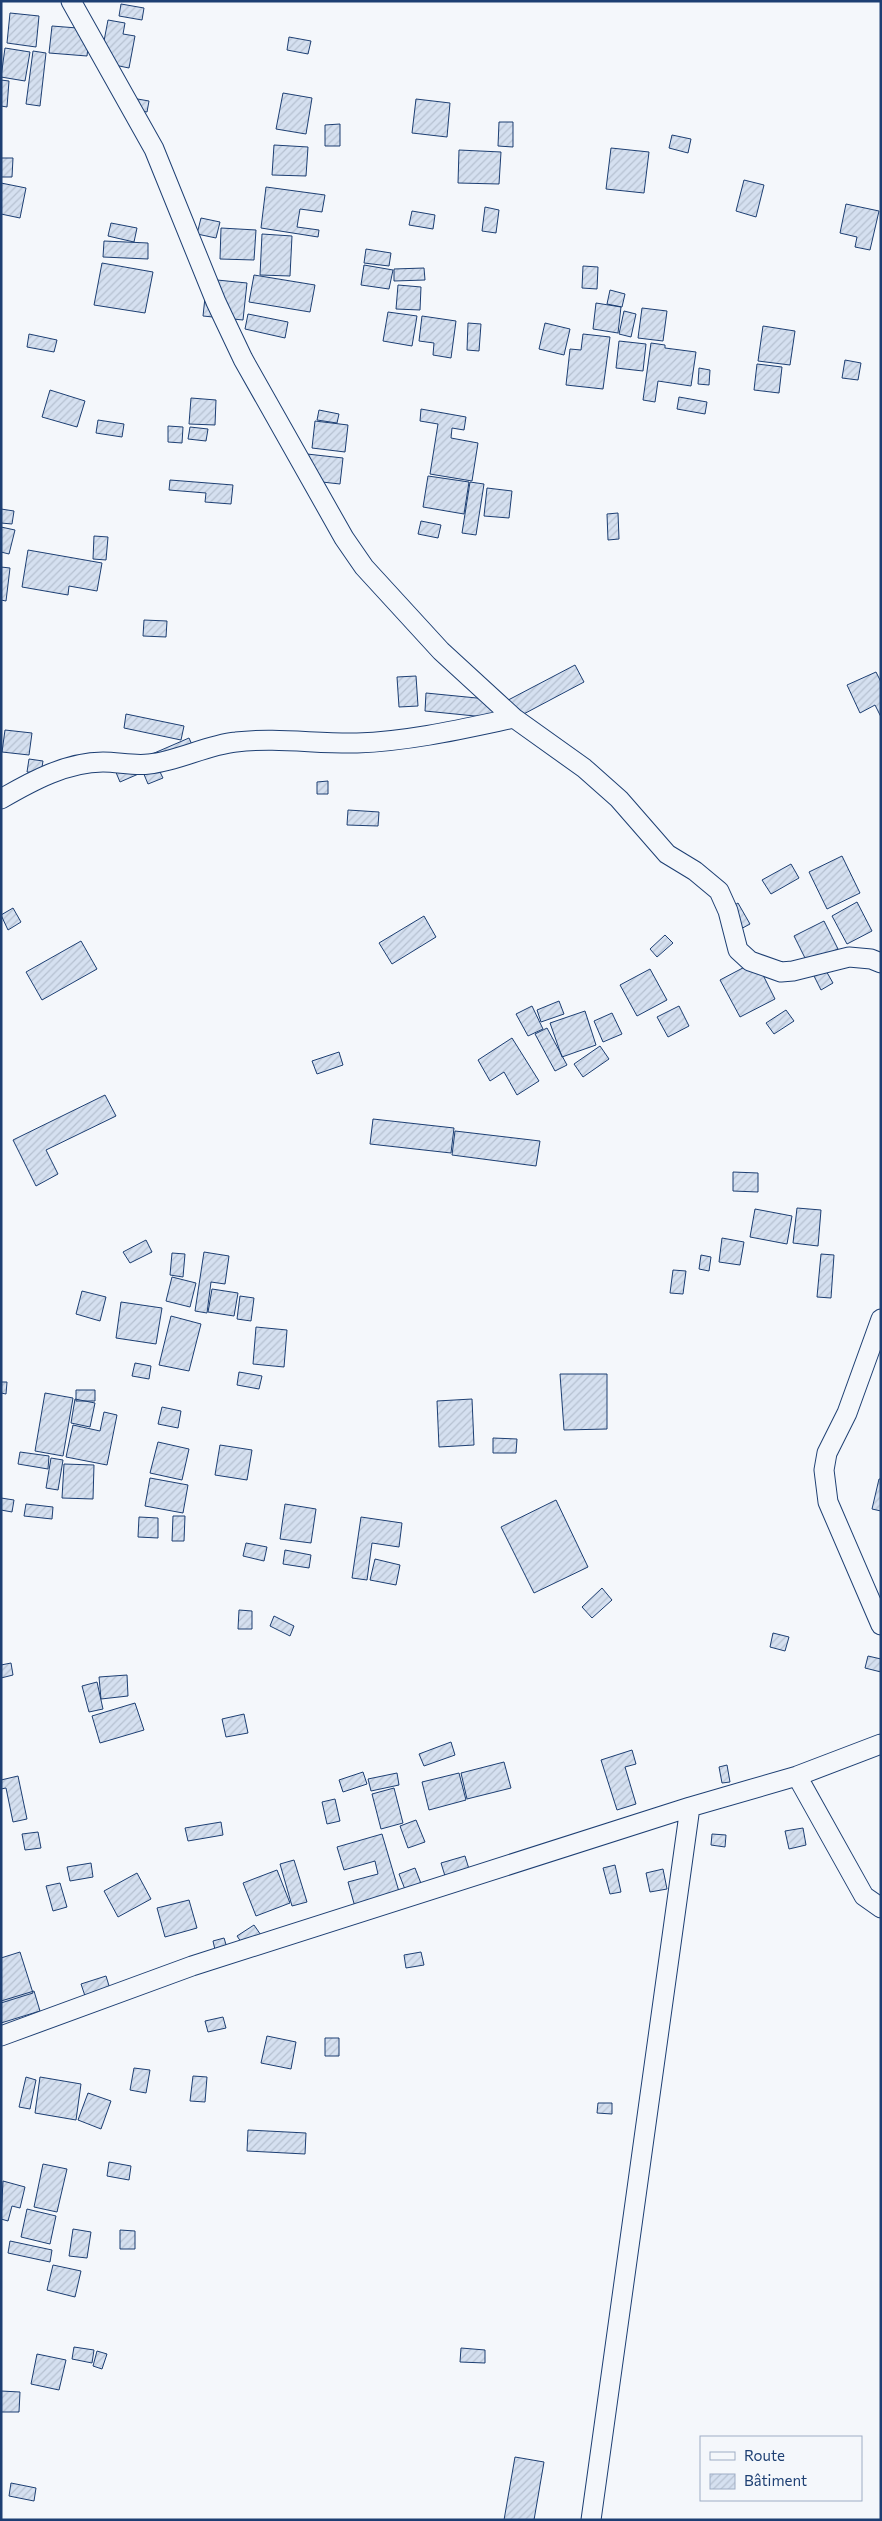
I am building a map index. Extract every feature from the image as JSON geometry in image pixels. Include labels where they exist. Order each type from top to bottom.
[{"type":"street","points":[[71,1],[154,149],[216,302],[243,359],[344,538],[393,600],[442,651],[514,718],[584,768],[619,799],[667,854],[695,871],[718,891],[725,902],[738,950],[750,961],[781,972],[793,971],[849,957],[871,959],[881,963]]},
{"type":"street","points":[[1,799],[67,767],[84,763],[146,765],[181,758],[236,742],[262,740],[327,744],[399,739],[434,735],[514,718]]},
{"type":"street","points":[[881,1319],[847,1413],[826,1453],[824,1470],[828,1502],[881,1625]]},
{"type":"street","points":[[1,2036],[192,1966],[690,1807],[796,1776],[881,1744]]},
{"type":"street","points":[[796,1776],[864,1896],[881,1908]]},
{"type":"street","points":[[591,2520],[690,1807]]},
{"type":"building","points":[[121,4],[144,8],[142,20],[119,16]]},
{"type":"building","points":[[10,13],[39,16],[36,47],[7,43]]},
{"type":"building","points":[[108,20],[125,23],[123,34],[135,36],[129,68],[100,62]]},
{"type":"building","points":[[52,26],[90,29],[87,56],[49,53]]},
{"type":"building","points":[[289,37],[311,41],[308,54],[287,50]]},
{"type":"building","points":[[5,48],[30,52],[25,81],[1,77]]},
{"type":"building","points":[[33,51],[46,53],[40,106],[26,104]]},
{"type":"building","points":[[1,80],[9,81],[7,107],[1,106]]},
{"type":"building","points":[[283,93],[312,98],[306,134],[276,129]]},
{"type":"building","points":[[126,97],[149,101],[147,112],[124,108]]},
{"type":"building","points":[[416,99],[450,103],[447,137],[412,133]]},
{"type":"building","points":[[499,122],[513,122],[513,147],[498,146]]},
{"type":"building","points":[[340,124],[340,146],[325,146],[325,125]]},
{"type":"building","points":[[672,135],[691,139],[688,153],[669,148]]},
{"type":"building","points":[[274,145],[308,147],[306,176],[272,175]]},
{"type":"building","points":[[611,148],[649,152],[644,193],[606,189]]},
{"type":"building","points":[[459,150],[501,152],[499,184],[458,183]]},
{"type":"building","points":[[1,158],[13,158],[12,177],[1,177]]},
{"type":"building","points":[[744,180],[764,185],[756,217],[736,211]]},
{"type":"building","points":[[1,183],[26,188],[20,218],[1,214]]},
{"type":"building","points":[[266,187],[325,195],[322,212],[300,209],[297,227],[319,230],[318,237],[261,228]]},
{"type":"building","points":[[846,204],[879,211],[870,250],[855,247],[857,237],[840,233]]},
{"type":"building","points":[[485,207],[499,210],[496,233],[482,231]]},
{"type":"building","points":[[412,211],[435,215],[433,229],[409,225]]},
{"type":"building","points":[[201,218],[220,222],[216,238],[197,234]]},
{"type":"building","points":[[111,223],[137,228],[134,242],[108,236]]},
{"type":"building","points":[[221,228],[256,230],[254,260],[220,259]]},
{"type":"building","points":[[262,234],[292,236],[290,276],[260,275]]},
{"type":"building","points":[[104,241],[148,243],[148,259],[103,257]]},
{"type":"building","points":[[366,249],[391,253],[389,266],[364,263]]},
{"type":"building","points":[[102,263],[153,272],[145,313],[94,305]]},
{"type":"building","points":[[364,265],[393,270],[389,289],[361,285]]},
{"type":"building","points":[[583,266],[598,267],[597,289],[582,288]]},
{"type":"building","points":[[424,268],[425,280],[394,281],[394,269]]},
{"type":"building","points":[[254,275],[315,285],[310,312],[249,302]]},
{"type":"building","points":[[207,279],[247,283],[243,320],[203,316]]},
{"type":"building","points":[[398,285],[421,287],[420,310],[396,309]]},
{"type":"building","points":[[610,290],[625,294],[622,307],[607,304]]},
{"type":"building","points":[[596,303],[621,307],[618,333],[593,329]]},
{"type":"building","points":[[642,308],[667,311],[663,341],[638,338]]},
{"type":"building","points":[[624,311],[636,314],[631,337],[619,334]]},
{"type":"building","points":[[388,312],[417,316],[412,346],[383,341]]},
{"type":"building","points":[[248,314],[288,322],[285,338],[245,329]]},
{"type":"building","points":[[422,316],[456,321],[451,358],[433,355],[434,343],[419,341]]},
{"type":"building","points":[[468,323],[481,324],[479,351],[467,350]]},
{"type":"building","points":[[545,323],[570,329],[564,355],[539,349]]},
{"type":"building","points":[[763,326],[795,331],[790,365],[758,361]]},
{"type":"building","points":[[29,334],[57,340],[54,352],[27,347]]},
{"type":"building","points":[[583,334],[610,337],[603,389],[566,385],[570,349],[581,350]]},
{"type":"building","points":[[619,341],[646,344],[643,371],[616,368]]},
{"type":"building","points":[[651,343],[665,345],[665,348],[696,352],[691,386],[658,381],[655,402],[643,400]]},
{"type":"building","points":[[845,360],[861,363],[858,380],[842,378]]},
{"type":"building","points":[[757,364],[782,367],[779,393],[754,390]]},
{"type":"building","points":[[699,368],[710,370],[709,385],[698,384]]},
{"type":"building","points":[[50,390],[85,401],[77,427],[42,417]]},
{"type":"building","points":[[679,397],[707,402],[705,414],[677,409]]},
{"type":"building","points":[[191,398],[216,400],[215,425],[189,424]]},
{"type":"building","points":[[421,409],[466,417],[464,430],[452,428],[451,438],[478,443],[472,481],[430,474],[438,424],[420,421]]},
{"type":"building","points":[[319,410],[339,414],[337,423],[317,420]]},
{"type":"building","points":[[98,420],[124,424],[122,437],[96,433]]},
{"type":"building","points":[[315,421],[348,425],[345,452],[312,448]]},
{"type":"building","points":[[168,426],[183,427],[182,443],[168,442]]},
{"type":"building","points":[[190,427],[208,429],[206,441],[188,439]]},
{"type":"building","points":[[307,454],[343,458],[340,484],[304,480]]},
{"type":"building","points":[[428,476],[469,482],[464,514],[423,507]]},
{"type":"building","points":[[170,480],[233,485],[231,504],[205,502],[206,493],[169,490]]},
{"type":"building","points":[[470,482],[484,484],[476,535],[462,533]]},
{"type":"building","points":[[487,488],[512,491],[509,518],[484,516]]},
{"type":"building","points":[[1,509],[14,511],[12,524],[1,523]]},
{"type":"building","points":[[618,513],[619,539],[608,540],[607,514]]},
{"type":"building","points":[[421,521],[441,525],[438,538],[418,534]]},
{"type":"building","points":[[1,527],[15,530],[9,554],[1,552]]},
{"type":"building","points":[[94,536],[108,537],[106,560],[93,559]]},
{"type":"building","points":[[28,550],[102,563],[97,591],[69,586],[68,595],[22,587]]},
{"type":"building","points":[[1,567],[10,568],[6,601],[1,600]]},
{"type":"building","points":[[144,620],[167,621],[166,637],[143,636]]},
{"type":"building","points":[[575,665],[584,682],[503,725],[493,708]]},
{"type":"building","points":[[876,672],[881,682],[881,717],[875,705],[860,713],[847,685]]},
{"type":"building","points":[[416,676],[418,706],[399,707],[397,677]]},
{"type":"building","points":[[426,693],[497,700],[495,718],[425,711]]},
{"type":"building","points":[[126,714],[184,726],[181,740],[124,728]]},
{"type":"building","points":[[5,730],[32,733],[29,755],[2,752]]},
{"type":"building","points":[[189,738],[194,749],[157,766],[163,778],[148,784],[143,772],[120,782],[115,770]]},
{"type":"building","points":[[29,759],[43,761],[41,773],[27,772]]},
{"type":"building","points":[[328,781],[328,794],[317,794],[317,782]]},
{"type":"building","points":[[348,810],[379,812],[378,826],[347,825]]},
{"type":"building","points":[[842,856],[860,893],[827,909],[809,872]]},
{"type":"building","points":[[791,864],[799,878],[771,894],[762,880]]},
{"type":"building","points":[[857,902],[872,931],[847,944],[832,916]]},
{"type":"building","points":[[738,903],[750,924],[737,931],[726,910]]},
{"type":"building","points":[[13,908],[21,922],[8,930],[1,915]]},
{"type":"building","points":[[424,916],[436,937],[392,964],[379,943]]},
{"type":"building","points":[[824,921],[838,949],[808,964],[794,936]]},
{"type":"building","points":[[665,935],[673,943],[657,957],[650,949]]},
{"type":"building","points":[[81,941],[97,969],[42,1000],[26,972]]},
{"type":"building","points":[[756,961],[775,999],[740,1017],[720,980]]},
{"type":"building","points":[[821,962],[833,983],[821,990],[810,968]]},
{"type":"building","points":[[650,969],[667,1000],[637,1016],[620,985]]},
{"type":"building","points":[[559,1001],[564,1014],[541,1022],[537,1010]]},
{"type":"building","points":[[532,1006],[543,1029],[528,1036],[516,1014]]},
{"type":"building","points":[[679,1006],[689,1026],[668,1037],[657,1017]]},
{"type":"building","points":[[786,1010],[794,1021],[774,1034],[766,1023]]},
{"type":"building","points":[[585,1011],[596,1045],[562,1057],[550,1023]]},
{"type":"building","points":[[612,1013],[622,1034],[603,1042],[594,1021]]},
{"type":"building","points":[[547,1028],[567,1065],[555,1071],[535,1034]]},
{"type":"building","points":[[512,1038],[539,1081],[517,1095],[504,1072],[490,1081],[478,1060]]},
{"type":"building","points":[[600,1046],[609,1059],[583,1077],[574,1064]]},
{"type":"building","points":[[339,1052],[343,1065],[317,1074],[312,1061]]},
{"type":"building","points":[[105,1095],[116,1116],[46,1150],[58,1174],[36,1186],[13,1140]]},
{"type":"building","points":[[373,1119],[454,1128],[451,1153],[370,1144]]},
{"type":"building","points":[[455,1131],[540,1141],[536,1166],[452,1155]]},
{"type":"building","points":[[733,1172],[758,1173],[758,1192],[733,1191]]},
{"type":"building","points":[[797,1208],[821,1210],[818,1246],[793,1243]]},
{"type":"building","points":[[755,1209],[792,1216],[787,1244],[750,1237]]},
{"type":"building","points":[[722,1238],[744,1242],[740,1265],[719,1262]]},
{"type":"building","points":[[146,1240],[152,1252],[130,1263],[123,1252]]},
{"type":"building","points":[[204,1252],[229,1256],[225,1284],[211,1282],[207,1313],[195,1311]]},
{"type":"building","points":[[172,1253],[185,1254],[183,1277],[170,1275]]},
{"type":"building","points":[[821,1254],[834,1255],[831,1298],[817,1297]]},
{"type":"building","points":[[701,1255],[711,1257],[709,1271],[699,1269]]},
{"type":"building","points":[[673,1270],[686,1271],[683,1294],[670,1293]]},
{"type":"building","points":[[172,1277],[196,1283],[190,1307],[166,1301]]},
{"type":"building","points":[[212,1289],[238,1293],[234,1316],[208,1312]]},
{"type":"building","points":[[82,1291],[106,1297],[100,1321],[76,1314]]},
{"type":"building","points":[[240,1296],[254,1298],[251,1321],[237,1319]]},
{"type":"building","points":[[121,1302],[162,1308],[156,1344],[116,1338]]},
{"type":"building","points":[[171,1316],[201,1324],[189,1371],[159,1365]]},
{"type":"building","points":[[256,1327],[287,1330],[284,1367],[253,1364]]},
{"type":"building","points":[[135,1363],[151,1366],[149,1379],[132,1376]]},
{"type":"building","points":[[239,1372],[262,1376],[259,1389],[237,1385]]},
{"type":"building","points":[[560,1374],[607,1374],[607,1429],[564,1430]]},
{"type":"building","points":[[1,1382],[7,1382],[6,1394],[1,1393]]},
{"type":"building","points":[[76,1390],[95,1390],[95,1401],[76,1401]]},
{"type":"building","points":[[45,1393],[73,1398],[63,1456],[35,1451]]},
{"type":"building","points":[[75,1399],[95,1403],[90,1427],[71,1423]]},
{"type":"building","points":[[472,1399],[474,1445],[439,1447],[437,1401]]},
{"type":"building","points":[[162,1407],[181,1411],[178,1428],[158,1424]]},
{"type":"building","points":[[104,1412],[117,1415],[107,1465],[66,1457],[73,1425],[100,1431]]},
{"type":"building","points":[[493,1438],[517,1439],[516,1453],[493,1453]]},
{"type":"building","points":[[158,1442],[189,1449],[182,1480],[150,1473]]},
{"type":"building","points":[[220,1445],[252,1450],[247,1480],[215,1475]]},
{"type":"building","points":[[20,1452],[49,1456],[48,1469],[18,1464]]},
{"type":"building","points":[[51,1458],[63,1460],[58,1490],[46,1488]]},
{"type":"building","points":[[64,1464],[94,1465],[93,1499],[62,1498]]},
{"type":"building","points":[[150,1478],[188,1485],[183,1513],[145,1506]]},
{"type":"building","points":[[879,1479],[881,1479],[881,1511],[872,1509]]},
{"type":"building","points":[[1,1498],[14,1500],[12,1512],[1,1510]]},
{"type":"building","points":[[556,1500],[588,1567],[534,1593],[501,1527]]},
{"type":"building","points":[[26,1504],[53,1507],[52,1519],[24,1516]]},
{"type":"building","points":[[285,1504],[316,1509],[311,1543],[280,1539]]},
{"type":"building","points":[[173,1516],[185,1516],[184,1541],[172,1541]]},
{"type":"building","points":[[139,1517],[158,1518],[158,1538],[138,1537]]},
{"type":"building","points":[[361,1517],[402,1523],[399,1547],[372,1543],[367,1580],[352,1578]]},
{"type":"building","points":[[246,1543],[267,1547],[264,1561],[243,1556]]},
{"type":"building","points":[[285,1550],[311,1555],[309,1568],[283,1564]]},
{"type":"building","points":[[375,1559],[400,1565],[396,1585],[370,1580]]},
{"type":"building","points":[[602,1588],[612,1600],[592,1618],[582,1607]]},
{"type":"building","points":[[239,1610],[252,1611],[252,1629],[238,1629]]},
{"type":"building","points":[[274,1616],[294,1626],[290,1636],[270,1626]]},
{"type":"building","points":[[773,1633],[789,1637],[785,1651],[770,1647]]},
{"type":"building","points":[[868,1656],[881,1659],[881,1672],[865,1668]]},
{"type":"building","points":[[11,1663],[13,1675],[1,1678],[1,1665]]},
{"type":"building","points":[[127,1675],[128,1696],[101,1699],[99,1677]]},
{"type":"building","points":[[97,1682],[103,1709],[89,1712],[82,1686]]},
{"type":"building","points":[[135,1703],[144,1730],[100,1743],[92,1716]]},
{"type":"building","points":[[244,1714],[248,1733],[226,1737],[222,1719]]},
{"type":"building","points":[[451,1742],[455,1755],[424,1766],[419,1754]]},
{"type":"building","points":[[632,1750],[636,1764],[625,1767],[636,1804],[617,1810],[601,1760]]},
{"type":"building","points":[[504,1762],[511,1788],[467,1799],[461,1773]]},
{"type":"building","points":[[727,1765],[730,1782],[722,1783],[719,1767]]},
{"type":"building","points":[[363,1772],[367,1784],[343,1792],[339,1780]]},
{"type":"building","points":[[397,1773],[399,1785],[371,1791],[368,1779]]},
{"type":"building","points":[[459,1773],[466,1800],[429,1810],[422,1782]]},
{"type":"building","points":[[18,1776],[27,1819],[13,1822],[6,1788],[1,1789],[1,1780]]},
{"type":"building","points":[[394,1788],[403,1823],[381,1829],[372,1794]]},
{"type":"building","points":[[335,1799],[340,1821],[327,1824],[322,1802]]},
{"type":"building","points":[[416,1820],[425,1842],[408,1848],[400,1826]]},
{"type":"building","points":[[221,1822],[223,1835],[188,1841],[185,1828]]},
{"type":"building","points":[[803,1828],[806,1845],[789,1849],[785,1831]]},
{"type":"building","points":[[38,1832],[41,1848],[25,1850],[22,1834]]},
{"type":"building","points":[[382,1834],[400,1895],[355,1907],[348,1882],[378,1874],[375,1861],[344,1870],[337,1847]]},
{"type":"building","points":[[712,1834],[726,1835],[725,1847],[711,1845]]},
{"type":"building","points":[[465,1856],[469,1869],[445,1876],[441,1863]]},
{"type":"building","points":[[294,1860],[307,1902],[292,1906],[280,1864]]},
{"type":"building","points":[[91,1863],[93,1877],[70,1881],[67,1867]]},
{"type":"building","points":[[615,1865],[621,1892],[610,1894],[603,1868]]},
{"type":"building","points":[[415,1868],[422,1886],[406,1892],[399,1874]]},
{"type":"building","points":[[663,1869],[667,1889],[650,1892],[646,1873]]},
{"type":"building","points":[[277,1870],[290,1903],[256,1916],[243,1883]]},
{"type":"building","points":[[137,1873],[151,1899],[118,1917],[104,1891]]},
{"type":"building","points":[[60,1883],[67,1907],[53,1911],[46,1886]]},
{"type":"building","points":[[189,1900],[197,1928],[165,1937],[157,1908]]},
{"type":"building","points":[[254,1925],[263,1938],[246,1949],[237,1936]]},
{"type":"building","points":[[224,1938],[228,1951],[216,1954],[213,1941]]},
{"type":"building","points":[[20,1952],[33,1993],[1,2003],[1,1958]]},
{"type":"building","points":[[421,1952],[424,1965],[406,1968],[404,1955]]},
{"type":"building","points":[[106,1976],[110,1989],[85,1996],[81,1984]]},
{"type":"building","points":[[34,1991],[40,2011],[1,2023],[1,2001]]},
{"type":"building","points":[[223,2017],[226,2028],[208,2032],[205,2021]]},
{"type":"building","points":[[267,2036],[296,2042],[291,2069],[261,2063]]},
{"type":"building","points":[[325,2038],[339,2038],[339,2056],[325,2056]]},
{"type":"building","points":[[134,2068],[150,2070],[146,2093],[130,2090]]},
{"type":"building","points":[[193,2076],[207,2077],[205,2102],[190,2101]]},
{"type":"building","points":[[26,2077],[36,2080],[30,2109],[19,2107]]},
{"type":"building","points":[[40,2077],[81,2084],[76,2120],[35,2113]]},
{"type":"building","points":[[88,2093],[111,2101],[101,2129],[78,2120]]},
{"type":"building","points":[[598,2103],[612,2103],[612,2114],[597,2113]]},
{"type":"building","points":[[248,2130],[306,2133],[305,2154],[247,2151]]},
{"type":"building","points":[[109,2162],[131,2166],[129,2180],[107,2176]]},
{"type":"building","points":[[43,2164],[67,2169],[57,2212],[34,2207]]},
{"type":"building","points":[[3,2181],[25,2187],[20,2208],[12,2206],[8,2221],[1,2219]]},
{"type":"building","points":[[27,2209],[56,2216],[50,2244],[21,2237]]},
{"type":"building","points":[[73,2229],[91,2232],[87,2258],[69,2256]]},
{"type":"building","points":[[120,2230],[135,2231],[135,2249],[120,2249]]},
{"type":"building","points":[[10,2241],[52,2250],[50,2262],[8,2253]]},
{"type":"building","points":[[53,2265],[81,2271],[75,2297],[47,2290]]},
{"type":"building","points":[[74,2347],[94,2350],[92,2363],[72,2359]]},
{"type":"building","points":[[461,2348],[485,2350],[485,2363],[460,2362]]},
{"type":"building","points":[[97,2351],[107,2354],[102,2369],[93,2366]]},
{"type":"building","points":[[37,2354],[66,2360],[59,2390],[31,2384]]},
{"type":"building","points":[[1,2391],[20,2392],[19,2412],[1,2412]]},
{"type":"building","points":[[515,2457],[544,2462],[534,2520],[504,2520]]},
{"type":"building","points":[[11,2483],[36,2488],[34,2501],[9,2496]]}]
